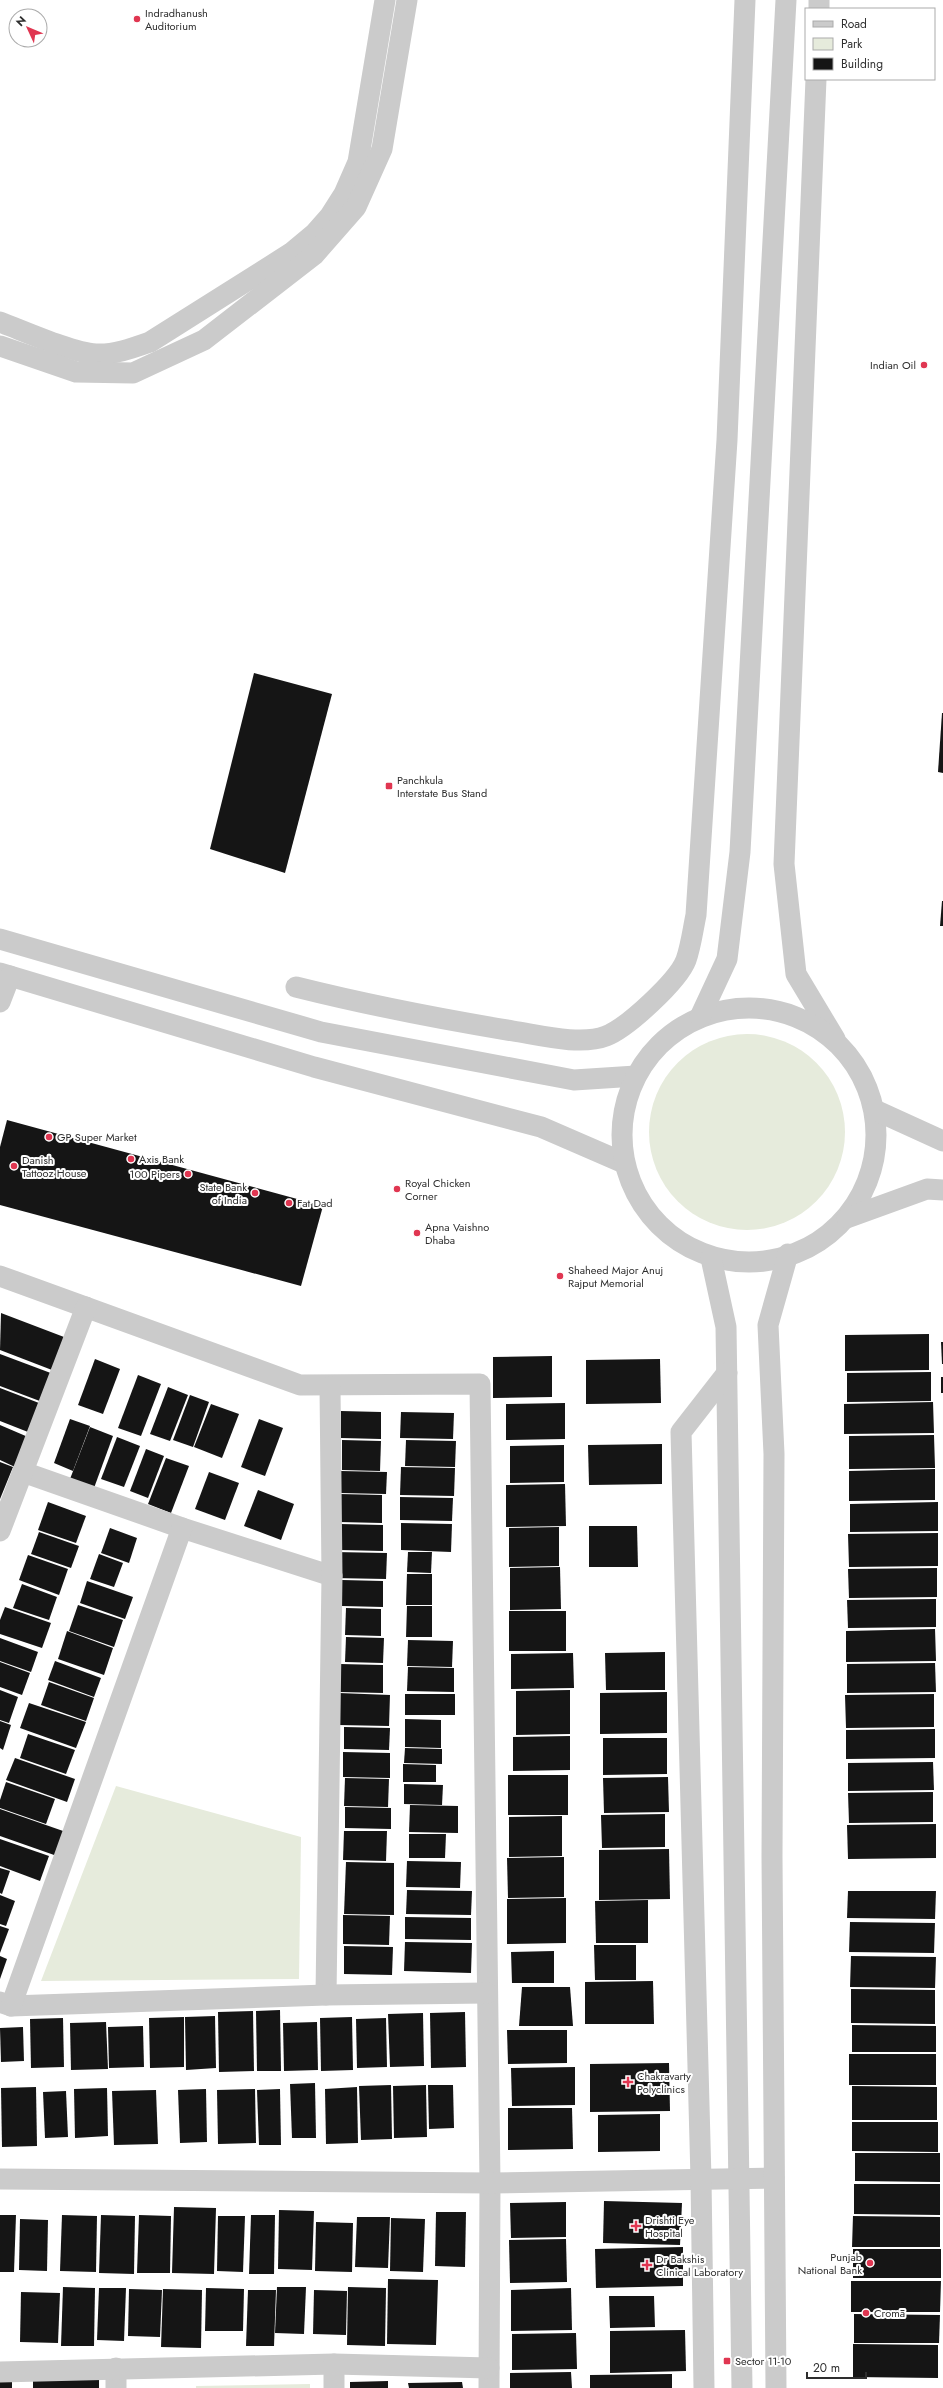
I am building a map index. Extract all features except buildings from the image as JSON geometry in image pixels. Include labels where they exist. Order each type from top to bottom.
[{"type":"street","points":[[0,322],[80,351],[95,354],[132,348],[150,342],[297,248],[330,216],[344,194],[358,162],[385,0]]},
{"type":"street","points":[[0,346],[76,372],[133,373],[204,340],[314,256],[356,207],[382,148],[407,0]]},
{"type":"street","points":[[296,987],[385,1009],[550,1037],[588,1041],[606,1037],[626,1025],[675,977],[686,960],[696,915],[718,596],[727,440],[745,0]]},
{"type":"street","points":[[700,1017],[727,959],[740,852],[786,0]]},
{"type":"street","points":[[816,80],[784,864],[796,974],[835,1039],[851,1056],[864,1078],[875,1110],[876,1151],[869,1180],[847,1218]]},
{"type":"street","points":[[0,939],[321,1032],[574,1080],[636,1076]]},
{"type":"street","points":[[0,1002],[5,975],[314,1067],[541,1127],[624,1163]]},
{"type":"street","points":[[835,1039],[796,1016],[747,1007],[700,1017],[666,1038],[650,1054],[636,1076],[622,1120],[624,1163],[635,1194],[652,1220],[672,1238],[711,1258],[764,1262],[810,1247],[847,1218],[927,1189],[943,1190]]},
{"type":"street","points":[[875,1110],[943,1140]]},
{"type":"street","points":[[776,2388],[772,1864],[774,1454],[768,1325],[788,1254]]},
{"type":"street","points":[[711,1258],[726,1327],[742,2388]]},
{"type":"street","points":[[0,1276],[300,1385],[330,1387],[480,1384],[490,2183],[489,2388]]},
{"type":"street","points":[[0,1531],[86,1307]]},
{"type":"street","points":[[704,2388],[701,2179],[681,1432],[727,1374]]},
{"type":"street","points":[[326,1996],[332,1576],[330,1387]]},
{"type":"street","points":[[23,1472],[182,1528],[332,1576]]},
{"type":"street","points":[[182,1528],[5,2004],[487,1993]]},
{"type":"street","points":[[0,2179],[490,2183],[774,2178]]},
{"type":"street","points":[[0,2372],[116,2378],[334,2364],[489,2368]]},
{"type":"street","points":[[334,2364],[334,2388]]},
{"type":"green space","points":[[747,1034],[766,1036],[784,1042],[801,1051],[816,1063],[828,1078],[837,1095],[843,1113],[845,1132],[843,1151],[837,1169],[828,1186],[816,1201],[801,1213],[784,1222],[766,1228],[747,1230],[728,1228],[710,1222],[693,1213],[678,1201],[666,1186],[657,1169],[651,1151],[649,1132],[651,1113],[657,1095],[666,1078],[678,1063],[693,1051],[710,1042],[728,1036]]},
{"type":"green space","points":[[116,1786],[301,1837],[299,1979],[41,1981]]},
{"type":"green space","points":[[310,2384],[310,2388],[196,2388],[196,2386]]},
{"type":"place","name":"Indradhanush Auditorium","points":[[137,19]]},
{"type":"place","name":"Indian Oil","points":[[924,365]]},
{"type":"place","name":"Panchkula Interstate Bus Stand","points":[[389,786]]},
{"type":"place","name":"GP Super Market","points":[[49,1137]]},
{"type":"place","name":"Axis Bank","points":[[131,1159]]},
{"type":"place","name":"Danish Tattooz House","points":[[14,1166]]},
{"type":"place","name":"100 Pipers","points":[[188,1174]]},
{"type":"place","name":"Royal Chicken Corner","points":[[397,1189]]},
{"type":"place","name":"State Bank of India","points":[[255,1193]]},
{"type":"place","name":"Fat Dad","points":[[289,1203]]},
{"type":"place","name":"Apna Vaishno Dhaba","points":[[417,1233]]},
{"type":"place","name":"Shaheed Major Anuj Rajput Memorial","points":[[560,1276]]},
{"type":"place","name":"Chakravarty Polyclinics","points":[[628,2082]]},
{"type":"place","name":"Drishti Eye Hospital","points":[[636,2226]]},
{"type":"place","name":"Punjab National Bank","points":[[870,2263]]},
{"type":"place","name":"Dr Bakshis Clinical Laboratory","points":[[647,2265]]},
{"type":"place","name":"Cromā","points":[[866,2313]]},
{"type":"place","name":"Sector 11-10","points":[[727,2361]]}]
